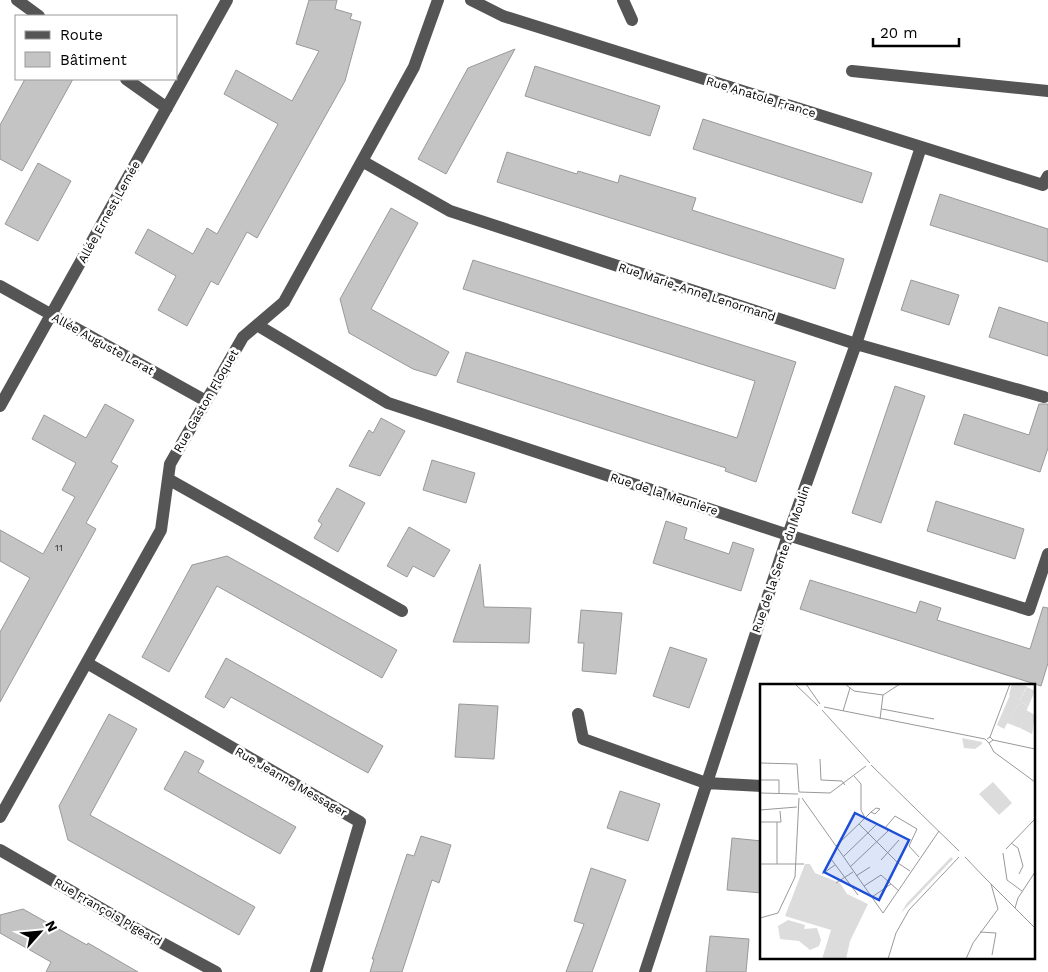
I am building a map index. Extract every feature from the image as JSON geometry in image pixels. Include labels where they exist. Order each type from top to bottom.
[{"type":"street","points":[[17,0],[39,15]]},
{"type":"street","name":"Allée Ernest Lemée","points":[[0,406],[227,0]]},
{"type":"street","name":"Rue Gaston Floquet","points":[[0,817],[161,530],[170,464],[243,337],[284,302],[414,68],[438,0]]},
{"type":"street","name":"Rue Anatole France","points":[[471,0],[503,16],[921,147],[1046,183]]},
{"type":"street","points":[[623,0],[632,20]]},
{"type":"street","points":[[852,71],[1048,91]]},
{"type":"street","points":[[127,80],[167,108]]},
{"type":"street","name":"Rue de la Sente du Moulin","points":[[646,972],[788,535],[856,344],[921,147]]},
{"type":"street","name":"Rue Marie-Anne Lenormand","points":[[362,161],[450,211],[856,344],[1044,397]]},
{"type":"street","name":"Allée Auguste Lerat","points":[[0,286],[206,401]]},
{"type":"street","name":"Rue de la Meunière","points":[[257,325],[388,403],[788,535],[1029,610],[1048,554]]},
{"type":"street","points":[[168,479],[402,611]]},
{"type":"street","name":"Rue Jeanne Messager","points":[[87,663],[360,822],[316,972]]},
{"type":"street","points":[[578,714],[583,739],[706,783],[760,786]]},
{"type":"street","name":"Rue François Pigeard","points":[[0,850],[140,932],[216,972]]},
{"type":"building","points":[[309,0],[337,0],[335,9],[352,14],[350,19],[361,22],[345,81],[257,238],[247,232],[218,285],[211,281],[187,326],[158,310],[176,276],[135,253],[148,229],[193,254],[207,228],[217,234],[278,124],[224,94],[236,70],[292,101],[319,51],[296,44]]},
{"type":"building","points":[[515,49],[446,174],[418,159],[468,68]]},
{"type":"building","points":[[535,66],[660,106],[650,136],[525,96]]},
{"type":"building","points":[[24,80],[72,80],[22,171],[0,159],[0,125]]},
{"type":"building","points":[[703,119],[872,173],[862,203],[693,149]]},
{"type":"building","points":[[507,152],[577,174],[578,171],[618,183],[620,175],[696,198],[692,210],[844,259],[835,289],[497,182]]},
{"type":"building","points":[[38,163],[71,181],[38,241],[5,224]]},
{"type":"building","points":[[940,194],[1048,229],[1048,262],[930,225]]},
{"type":"building","points":[[391,208],[418,223],[371,309],[449,352],[436,376],[413,369],[349,333],[340,299]]},
{"type":"building","points":[[473,260],[796,362],[756,482],[725,471],[726,468],[457,382],[466,352],[737,438],[755,381],[463,289]]},
{"type":"building","points":[[911,280],[959,295],[949,325],[901,310]]},
{"type":"building","points":[[999,307],[1048,323],[1048,356],[989,337]]},
{"type":"building","points":[[895,386],[925,396],[881,523],[852,513]]},
{"type":"building","points":[[105,404],[134,420],[111,462],[118,466],[86,523],[96,529],[0,702],[0,632],[30,578],[0,561],[0,530],[43,554],[75,497],[62,490],[76,463],[32,439],[44,415],[86,438]]},
{"type":"building","points":[[1039,404],[1048,404],[1048,448],[1040,472],[954,444],[964,414],[1029,435]]},
{"type":"building","points":[[381,418],[405,431],[380,476],[349,466],[369,430],[373,433]]},
{"type":"building","points":[[432,460],[475,473],[466,503],[423,490]]},
{"type":"building","points":[[337,488],[365,503],[338,552],[314,538],[322,524],[318,521]]},
{"type":"building","points":[[936,501],[1024,529],[1015,559],[927,531]]},
{"type":"building","points":[[666,521],[687,528],[684,539],[729,554],[733,542],[754,549],[741,591],[653,563]]},
{"type":"building","points":[[409,527],[450,550],[434,577],[413,566],[407,577],[387,566]]},
{"type":"building","points":[[227,556],[397,650],[382,678],[217,586],[169,672],[142,657],[192,565]]},
{"type":"building","points":[[480,564],[484,607],[531,608],[529,643],[453,642]]},
{"type":"building","points":[[810,580],[916,613],[920,601],[941,608],[937,620],[1030,649],[1043,607],[1048,608],[1048,663],[1041,686],[800,609]]},
{"type":"building","points":[[581,610],[622,613],[616,674],[582,671],[584,643],[578,643]]},
{"type":"building","points":[[670,647],[707,659],[689,708],[653,696]]},
{"type":"building","points":[[226,658],[383,746],[368,773],[231,697],[224,708],[205,697]]},
{"type":"building","points":[[459,704],[498,706],[494,759],[455,757]]},
{"type":"building","points":[[109,714],[137,729],[90,815],[255,907],[239,935],[68,840],[59,806]]},
{"type":"building","points":[[185,751],[204,761],[198,772],[296,827],[280,854],[164,789]]},
{"type":"building","points":[[620,791],[660,804],[648,841],[607,828]]},
{"type":"building","points":[[421,836],[451,845],[439,883],[432,880],[402,972],[370,972],[374,959],[372,959],[407,854],[414,856]]},
{"type":"building","points":[[732,838],[760,841],[760,893],[727,890]]},
{"type":"building","points":[[591,868],[626,880],[592,972],[566,972],[584,924],[574,921]]},
{"type":"building","points":[[23,909],[138,972],[46,972],[51,962],[0,933],[0,915]]},
{"type":"building","points":[[710,936],[749,939],[746,972],[706,972]]}]
